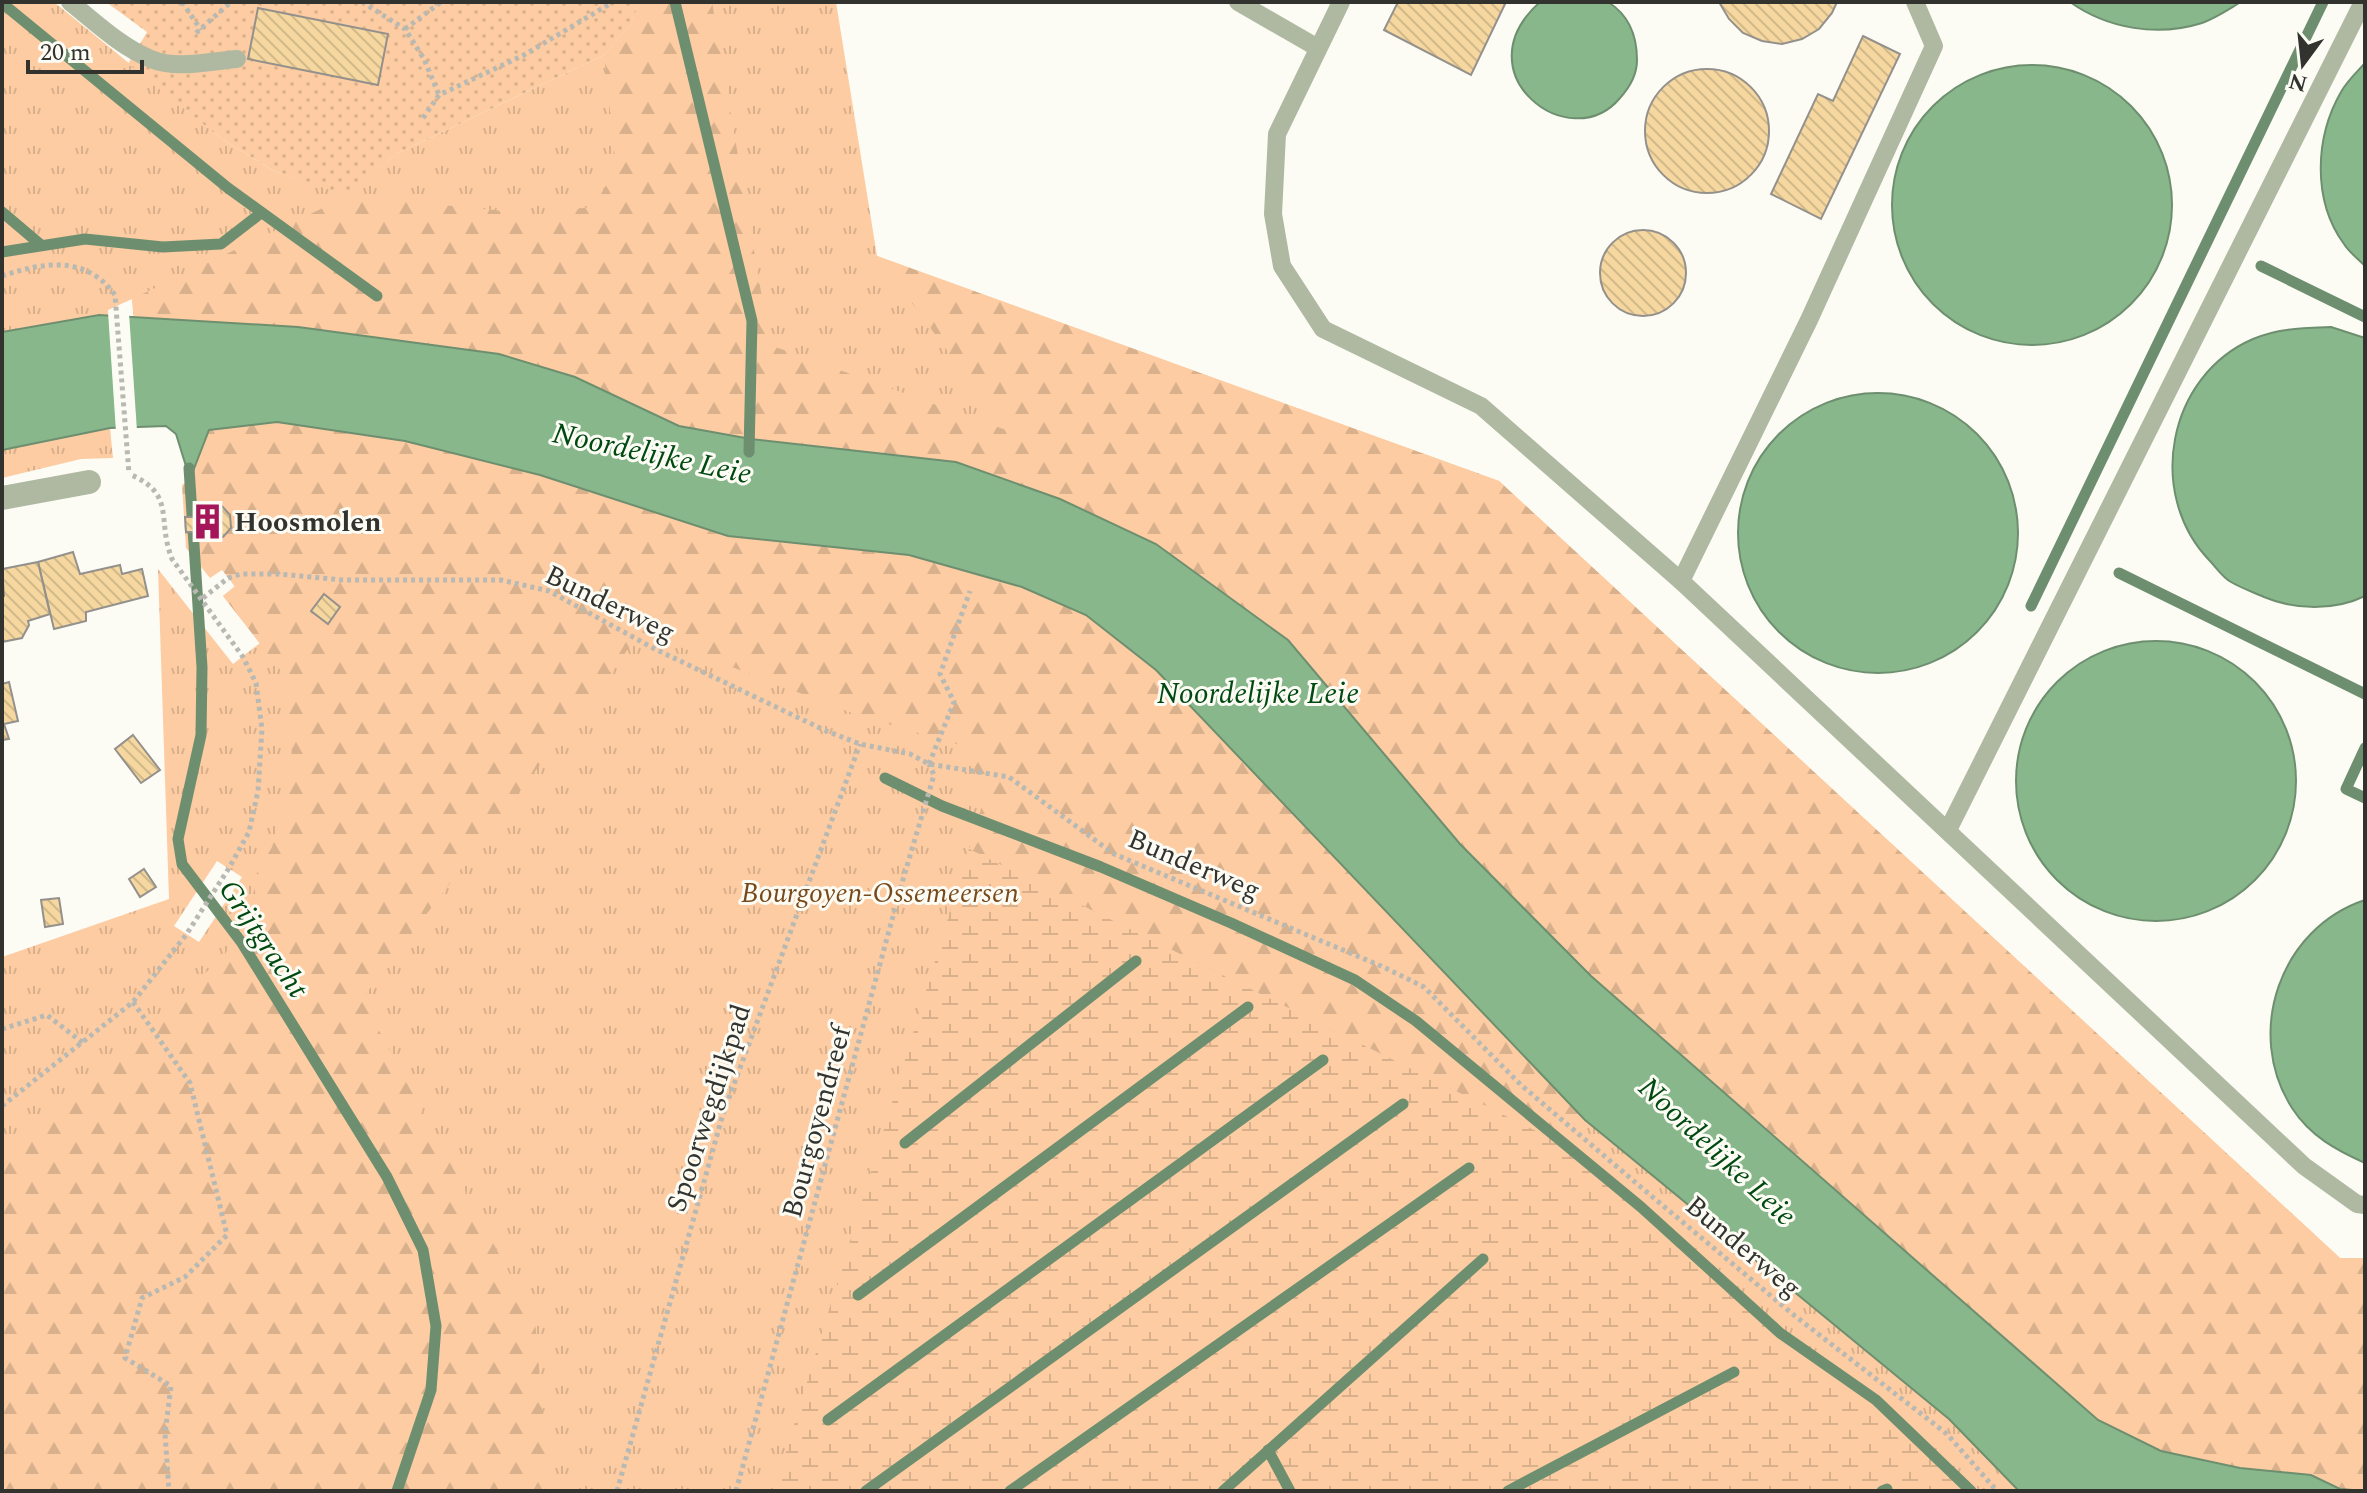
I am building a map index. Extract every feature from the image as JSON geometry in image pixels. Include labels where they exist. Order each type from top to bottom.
[{"type":"street","points":[[2,498],[89,482]]},
{"type":"lane","points":[[70,2],[117,39],[152,60],[184,64],[237,59]]},
{"type":"lane","points":[[1238,2],[1318,48]]},
{"type":"lane","points":[[1341,2],[1277,134],[1273,214],[1282,266],[1323,329],[1481,406],[1681,581],[2304,1166],[2357,1204],[2365,1205]]},
{"type":"lane","points":[[1681,581],[1809,320],[1934,46],[1915,2]]},
{"type":"lane","points":[[1948,830],[2363,2]]},
{"type":"path","points":[[182,2],[201,30]]},
{"type":"path","points":[[362,2],[405,29],[424,59],[439,95]]},
{"type":"path","points":[[405,29],[441,2]]},
{"type":"path","points":[[423,118],[439,95],[524,55],[613,2]]},
{"type":"path","points":[[2,276],[23,269],[71,266],[93,273],[115,295],[129,474],[147,482],[158,492],[166,545],[172,559],[243,657],[256,683],[262,729],[258,791],[249,832],[186,935],[133,1002],[2,1106]]},
{"type":"path","name":"Bunderweg","points":[[203,598],[228,578],[241,574],[343,580],[501,580],[549,591],[653,648],[824,730],[860,744],[910,754],[929,764],[1009,777],[1114,854],[1424,987],[1521,1085],[1795,1316],[1947,1434],[1997,1491]]},
{"type":"path","points":[[929,764],[954,702],[940,674],[970,591]]},
{"type":"path","name":"Spoorwegdijkpad","points":[[617,1491],[723,1114],[860,744]]},
{"type":"path","name":"Bourgoyendreef","points":[[736,1491],[931,787],[934,775],[929,764]]},
{"type":"path","points":[[133,1002],[190,1083],[227,1235],[185,1277],[142,1298],[125,1358],[171,1386],[165,1433],[169,1491]]},
{"type":"path","points":[[2,1029],[47,1015],[83,1043]]},
{"type":"green space","name":"Bourgoyen-Ossemeersen","points":[[2,2],[54,2],[222,139],[274,171],[348,195],[396,154],[604,55],[630,26],[639,2],[836,2],[877,256],[1499,481],[2340,1258],[2365,1258],[2365,1491],[2,1491],[2,957],[169,899],[158,569],[233,664],[260,643],[223,596],[235,587],[222,569],[176,434],[166,426],[143,427],[132,299],[108,310],[108,316],[2,332]],"holes":[[[217,861],[242,877],[199,942],[174,926]]]},
{"type":"green space","points":[[106,2],[639,2],[630,26],[604,55],[396,154],[348,196],[274,171],[222,139],[128,64],[147,32]]},
{"type":"green space","points":[[639,2],[712,2],[770,345],[1006,430],[877,256],[1499,481],[2340,1258],[2365,1258],[2365,1490],[2340,1489],[2311,1475],[2240,1468],[2161,1451],[2098,1420],[1591,976],[1460,844],[1288,640],[751,439],[679,426],[575,377],[499,354],[298,327],[134,317],[132,299],[348,196],[545,215],[594,206],[616,168],[604,55],[630,26]]},
{"type":"green space","points":[[277,422],[405,441],[539,475],[728,536],[909,555],[1022,587],[1086,615],[1156,670],[1585,1120],[1562,1144],[969,849],[983,802],[970,748],[857,715],[641,632],[362,999],[535,1321],[548,1473],[544,1491],[2,1491],[2,1147],[83,1084],[224,956],[257,901],[253,880],[272,847],[289,796],[292,745],[285,676],[223,596],[235,586],[222,570],[210,578],[186,548],[182,485],[190,479],[208,430]]},
{"type":"green space","points":[[110,428],[113,458],[81,459],[2,478],[2,450]]},
{"type":"green space","points":[[969,849],[1562,1144],[1641,1207],[1780,1333],[1876,1400],[1971,1491],[774,1491]]},
{"type":"water","points":[[1540,2],[1608,2],[1621,13],[1630,27],[1637,51],[1634,76],[1620,98],[1599,114],[1575,118],[1552,113],[1531,99],[1517,79],[1512,55],[1518,29]]},
{"type":"water","points":[[2070,2],[2241,2],[2202,23],[2151,30],[2100,19]]},
{"type":"water","points":[[2365,63],[2365,266],[2346,247],[2334,227],[2326,208],[2321,168],[2322,148],[2332,110],[2343,88]]},
{"type":"water","points":[[2032,65],[2073,71],[2110,89],[2131,106],[2148,127],[2166,164],[2172,205],[2166,246],[2148,283],[2131,304],[2110,321],[2073,339],[2032,345],[1991,339],[1954,321],[1933,304],[1916,283],[1898,246],[1892,205],[1898,164],[1916,127],[1933,106],[1954,89],[1991,71]]},
{"type":"water","name":"Noordelijke Leie","points":[[99,315],[298,327],[499,354],[575,377],[679,426],[751,439],[956,462],[1060,499],[1156,544],[1288,640],[1460,844],[1591,976],[2098,1420],[2161,1451],[2240,1468],[2311,1475],[2340,1489],[2365,1491],[2019,1491],[1949,1419],[1585,1120],[1156,670],[1086,615],[1022,587],[909,555],[728,536],[540,475],[405,441],[277,422],[209,430],[190,479],[176,434],[166,426],[110,428],[2,450],[2,332]]},
{"type":"water","points":[[2331,327],[2365,338],[2365,596],[2328,606],[2301,606],[2276,601],[2239,586],[2209,560],[2189,533],[2177,503],[2173,471],[2175,439],[2185,408],[2201,380],[2224,356],[2253,339],[2272,333]]},
{"type":"water","points":[[1878,393],[1919,399],[1956,417],[1977,434],[1994,455],[2012,492],[2018,533],[2012,574],[1994,611],[1977,632],[1956,649],[1919,667],[1878,673],[1837,667],[1800,649],[1779,632],[1762,611],[1744,574],[1738,533],[1744,492],[1762,455],[1779,434],[1800,417],[1837,399]]},
{"type":"water","points":[[2156,641],[2197,647],[2234,665],[2255,682],[2272,703],[2290,740],[2296,781],[2290,822],[2272,859],[2255,880],[2234,897],[2197,915],[2156,921],[2115,915],[2078,897],[2057,880],[2040,859],[2022,822],[2016,781],[2022,740],[2040,703],[2057,682],[2078,665],[2115,647]]},
{"type":"water","points":[[2365,900],[2365,1163],[2324,1141],[2299,1118],[2278,1079],[2271,1048],[2272,1017],[2279,986],[2292,958],[2311,934],[2335,914]]},
{"type":"pier","points":[[108,312],[129,313],[137,431],[116,432]]},
{"type":"building","points":[[1398,2],[1506,2],[1471,75],[1384,30]]},
{"type":"building","points":[[1719,2],[1837,2],[1819,29],[1802,39],[1782,44],[1762,41],[1743,33],[1729,19]]},
{"type":"building","points":[[258,8],[388,34],[378,85],[248,59]]},
{"type":"building","points":[[1863,36],[1900,54],[1821,219],[1771,194],[1818,94],[1833,101]]},
{"type":"building","points":[[1707,69],[1731,74],[1751,87],[1764,107],[1769,131],[1764,155],[1751,175],[1731,188],[1707,193],[1683,188],[1663,175],[1650,155],[1645,131],[1650,107],[1663,87],[1683,74]]},
{"type":"building","points":[[1643,230],[1660,233],[1674,242],[1683,256],[1686,273],[1683,290],[1674,304],[1660,313],[1643,316],[1626,313],[1612,304],[1603,290],[1600,273],[1603,256],[1612,242],[1626,233]]},
{"type":"building","name":"Hoosmolen","points":[[220,504],[230,515],[231,528],[223,537],[207,539],[197,529],[198,532],[186,532],[185,517],[197,517],[206,505]]},
{"type":"building","points":[[73,552],[80,574],[120,565],[122,574],[142,569],[148,596],[86,612],[86,621],[54,629],[38,562]]},
{"type":"building","points":[[38,562],[50,614],[28,621],[22,638],[2,642],[2,569]]},
{"type":"building","points":[[324,594],[340,607],[328,624],[311,611]]},
{"type":"building","points":[[9,682],[18,721],[4,724],[9,739],[2,740],[2,684]]},
{"type":"building","points":[[133,735],[160,770],[141,783],[115,749]]},
{"type":"building","points":[[144,869],[156,887],[140,897],[129,879]]},
{"type":"building","points":[[59,898],[63,924],[45,927],[41,900]]},
{"type":"waterway","points":[[675,2],[752,321],[749,452]]},
{"type":"waterway","points":[[2031,606],[2323,2]]},
{"type":"waterway","points":[[2,3],[228,188],[377,296]]},
{"type":"waterway","points":[[2,212],[41,245]]},
{"type":"waterway","points":[[2,252],[85,239],[163,247],[221,244],[261,213]]},
{"type":"waterway","points":[[2261,266],[2365,317]]},
{"type":"waterway","name":"Grijtgracht","points":[[189,468],[202,667],[201,735],[178,839],[182,864],[242,943],[387,1177],[423,1250],[436,1326],[431,1390],[397,1491]]},
{"type":"waterway","points":[[2119,573],[2365,694]]},
{"type":"waterway","points":[[2365,748],[2346,789],[2365,798]]},
{"type":"waterway","points":[[885,778],[942,806],[1101,867],[1355,980],[1416,1021],[1641,1207],[1780,1333],[1876,1400],[1971,1491]]},
{"type":"waterway","points":[[905,1143],[1136,961]]},
{"type":"waterway","points":[[858,1295],[1248,1007]]},
{"type":"waterway","points":[[828,1420],[1323,1060]]},
{"type":"waterway","points":[[866,1491],[1403,1104]]},
{"type":"waterway","points":[[1010,1491],[1469,1168]]},
{"type":"waterway","points":[[1223,1491],[1483,1259]]},
{"type":"waterway","points":[[1508,1491],[1734,1372]]},
{"type":"waterway","points":[[1268,1450],[1290,1491]]},
{"type":"waterway","points":[[1882,1491],[1887,1489]]},
{"type":"place","name":"Hoosmolen","points":[[208,522]]}]
